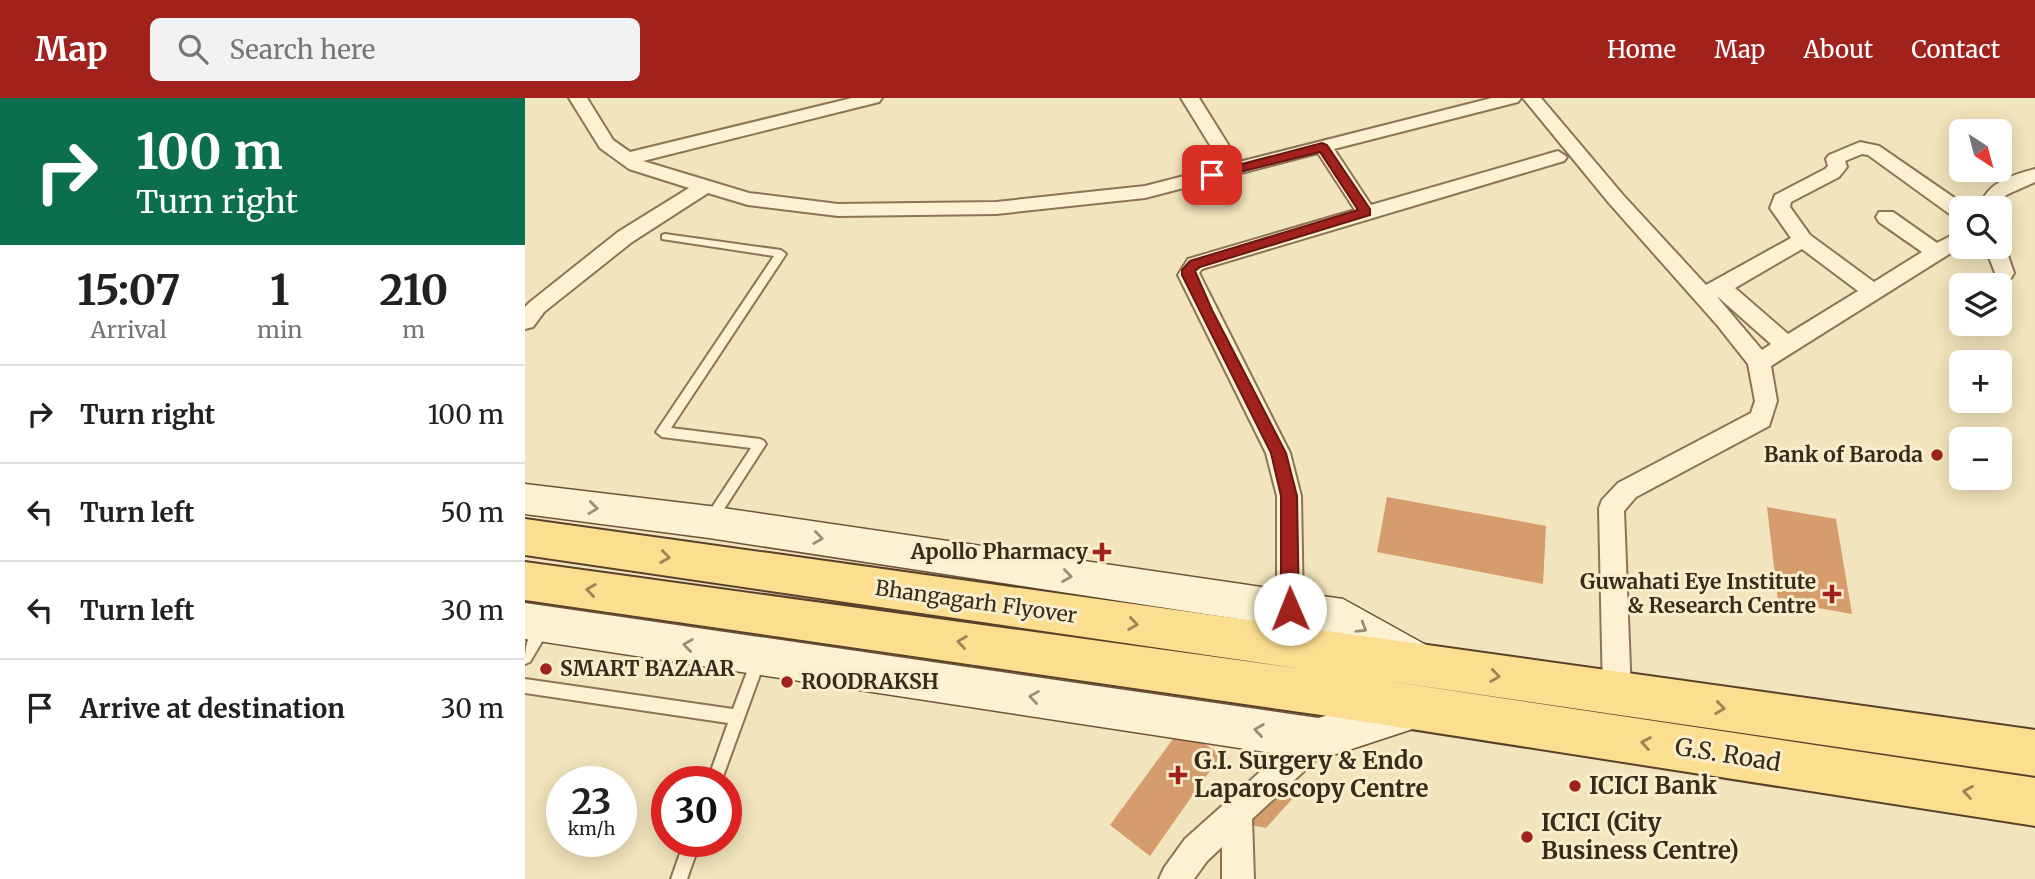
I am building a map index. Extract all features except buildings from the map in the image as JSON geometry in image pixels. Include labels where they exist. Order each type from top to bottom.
[{"type":"main road","points":[[525,499],[709,522],[1343,617],[1424,687],[1318,738],[759,656],[531,639]]},
{"type":"main road","name":"Bhangagarh Flyover","points":[[525,537],[1424,687]]},
{"type":"main road","name":"Bhangagarh Flyover","points":[[525,581],[1328,673]]},
{"type":"main road","name":"G.S. Road","points":[[1424,687],[1617,694],[2035,754]]},
{"type":"main road","name":"G.S. Road","points":[[1424,687],[2030,811]]},
{"type":"street","points":[[578,98],[606,144],[636,165],[748,199],[838,210],[996,208],[1145,192],[1512,98]]},
{"type":"street","points":[[627,159],[873,98]]},
{"type":"street","points":[[1190,98],[1235,170]]},
{"type":"street","points":[[1438,98],[1456,111]]},
{"type":"street","points":[[1532,98],[1616,199],[1712,291],[1787,346]]},
{"type":"street","points":[[1322,147],[1366,212]]},
{"type":"street","points":[[1873,292],[1803,240],[1780,208],[1782,199],[1832,173],[1838,167],[1835,159],[1860,148],[1873,150],[1949,204]]},
{"type":"street","points":[[1290,609],[1289,496],[1278,453],[1205,310],[1188,275],[1189,270],[1195,264],[1558,157]]},
{"type":"street","points":[[1994,196],[1997,191],[2035,175]]},
{"type":"street","points":[[525,321],[537,307],[625,237],[704,187]]},
{"type":"street","points":[[1887,217],[1938,253]]},
{"type":"street","points":[[1712,291],[1803,240]]},
{"type":"street","points":[[1759,362],[1949,246]]},
{"type":"street","points":[[1999,259],[2004,273]]},
{"type":"street","points":[[1617,694],[1611,509],[1627,490],[1761,419],[1766,401],[1759,362],[1712,291]]},
{"type":"street","points":[[1175,879],[1196,850],[1318,738]]},
{"type":"street","points":[[1237,812],[1238,879]]},
{"type":"lane","points":[[665,236],[781,254],[662,432],[760,444],[709,522]]},
{"type":"lane","points":[[720,766],[759,656]]},
{"type":"lane","points":[[525,686],[737,717]]},
{"type":"lane","points":[[679,879],[687,857]]},
{"type":"place","name":"Bank of Baroda","points":[[1937,455]]},
{"type":"place","name":"Apollo Pharmacy","points":[[1102,552]]},
{"type":"place","name":"Guwahati Eye Institute & Research Centre","points":[[1832,594]]},
{"type":"place","name":"SMART BAZAAR","points":[[546,669]]},
{"type":"place","name":"ROODRAKSH","points":[[787,682]]},
{"type":"place","name":"G.I. Surgery & Endo Laparoscopy Centre","points":[[1178,775]]},
{"type":"place","name":"ICICI Bank","points":[[1575,786]]},
{"type":"place","name":"ICICI (City Business Centre)","points":[[1527,837]]},
{"type":"route","points":[[1212,175],[1322,147],[1366,212],[1195,264],[1188,275],[1278,453],[1289,496],[1290,609]]}]
